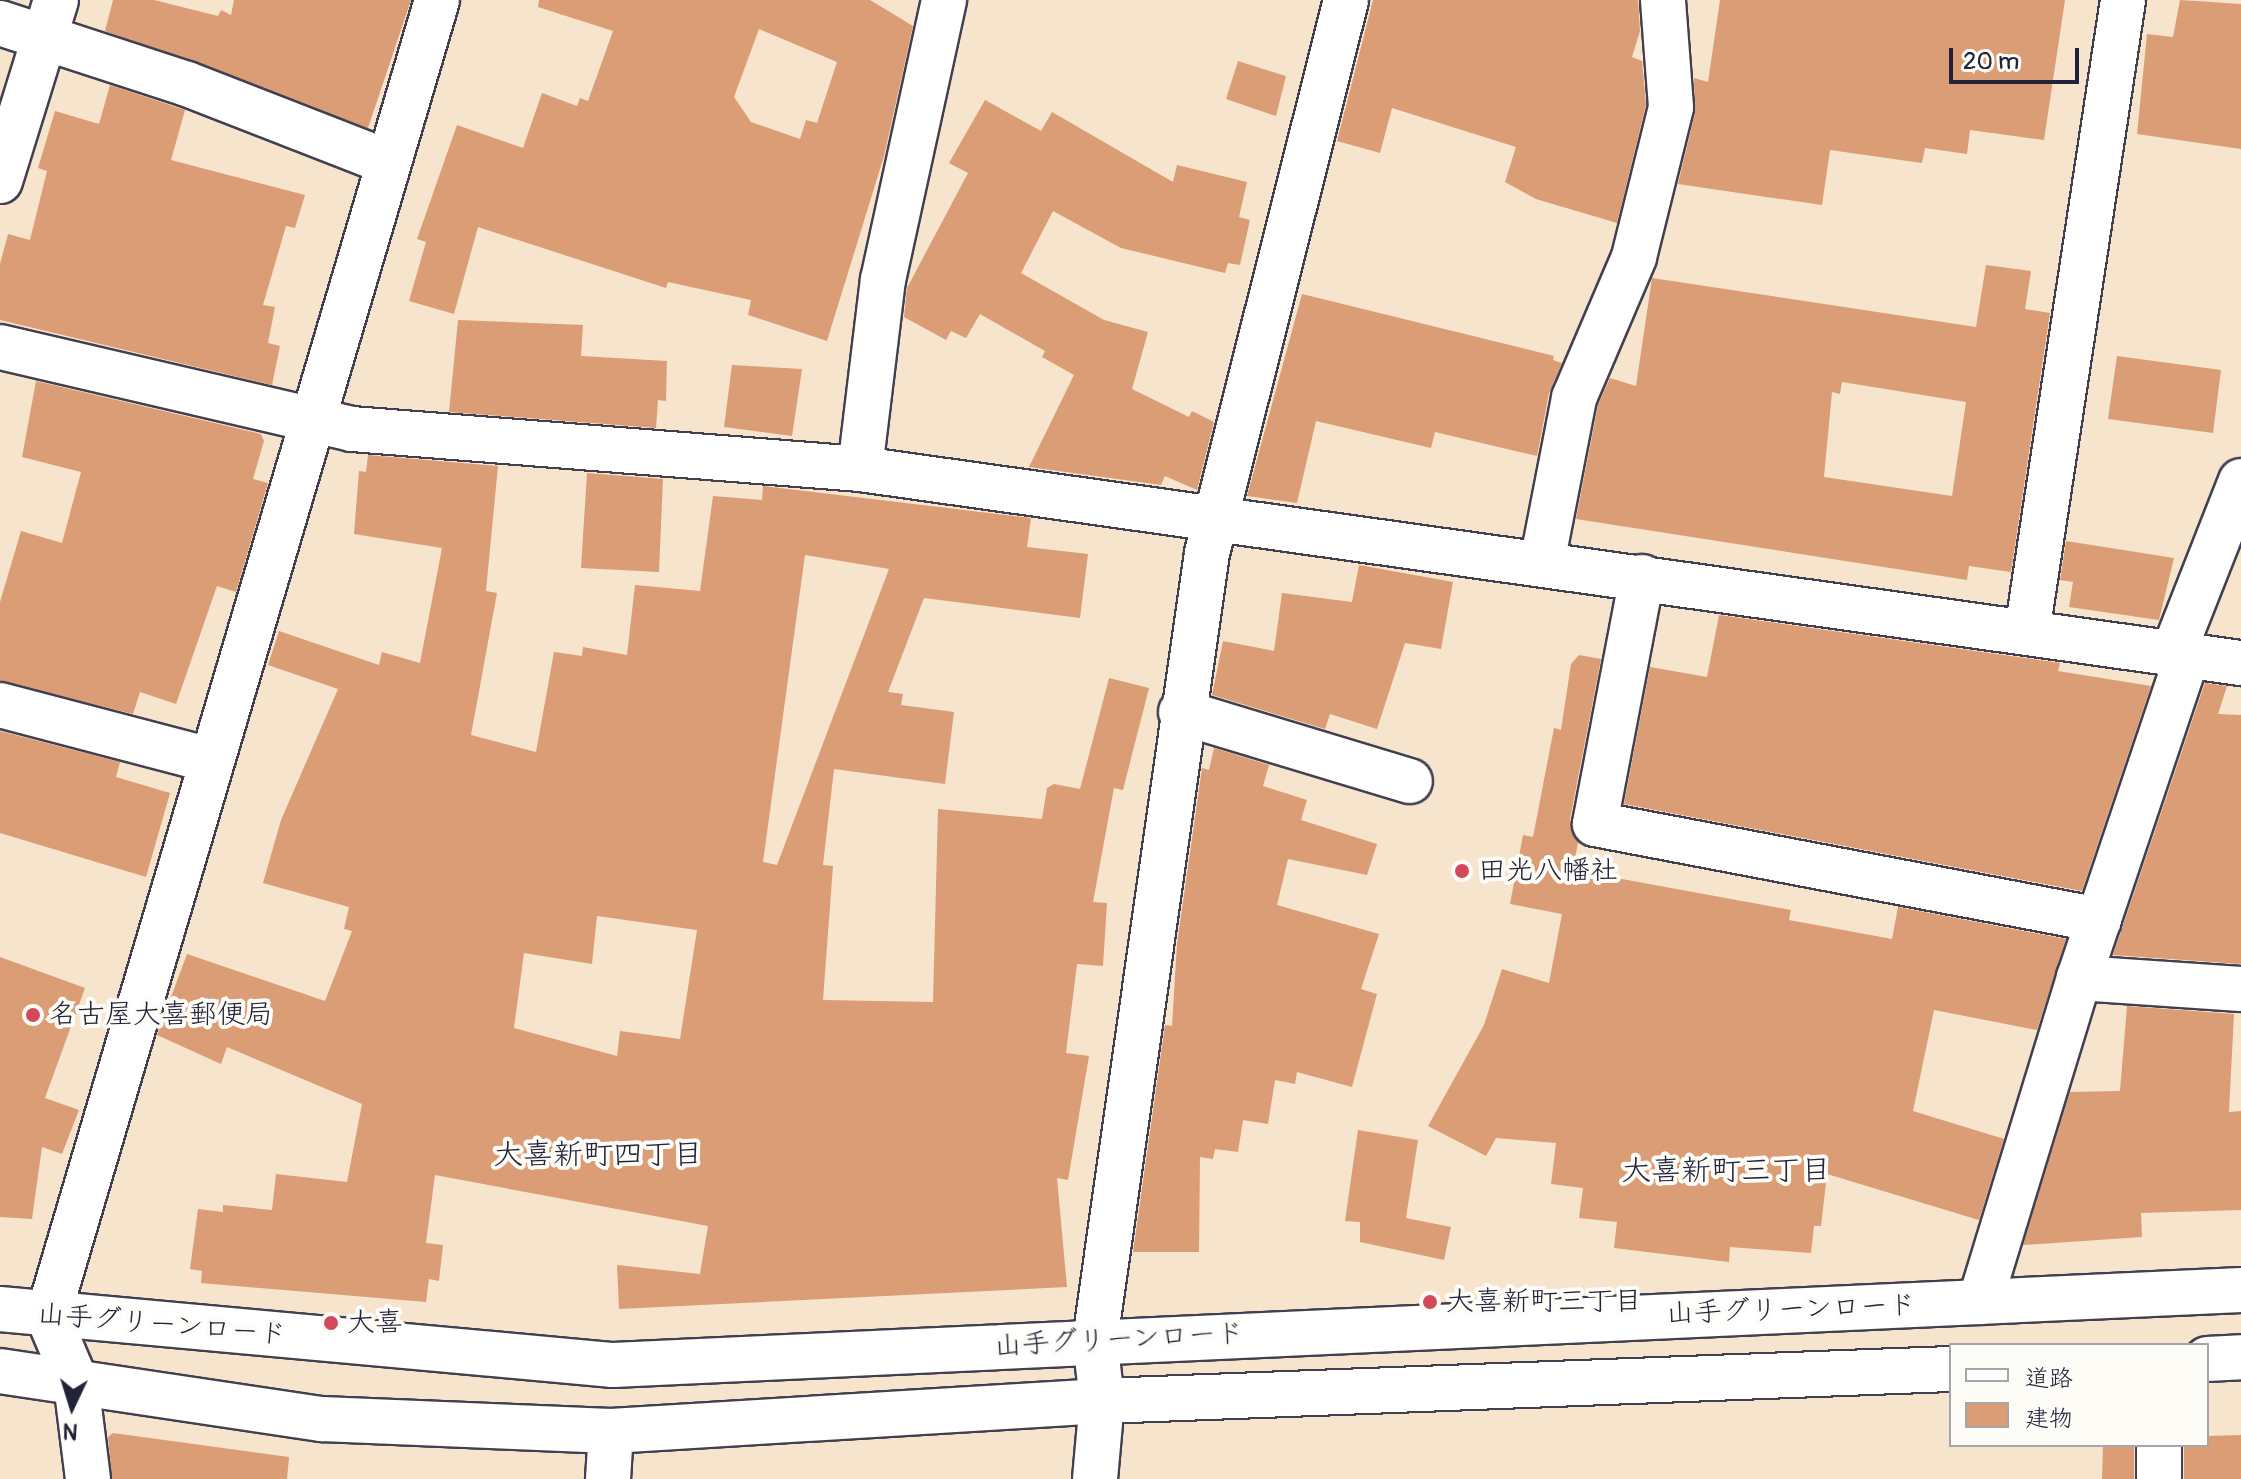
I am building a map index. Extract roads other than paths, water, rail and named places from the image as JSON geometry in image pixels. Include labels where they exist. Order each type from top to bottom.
[{"type":"street","points":[[88,1479],[76,1382],[48,1316],[209,760],[315,419],[387,162],[437,0]]},
{"type":"street","points":[[860,469],[883,280],[944,0]]},
{"type":"street","points":[[1095,1479],[1102,1401],[1095,1340],[1181,712],[1207,553],[1218,520],[1346,0]]},
{"type":"street","points":[[1542,563],[1574,398],[1634,257],[1671,107],[1663,0]]},
{"type":"street","points":[[2027,632],[2123,0]]},
{"type":"street","points":[[0,23],[49,19],[187,84],[387,162]]},
{"type":"street","points":[[0,181],[49,19]]},
{"type":"street","points":[[0,347],[352,429],[860,469],[1642,577],[2180,657],[2241,663]]},
{"type":"street","points":[[1980,1302],[2180,657],[2241,481]]},
{"type":"street","points":[[1642,577],[1595,824],[2099,920]]},
{"type":"street","points":[[0,705],[209,760]]},
{"type":"street","points":[[1181,712],[1410,781]]},
{"type":"street","points":[[2079,978],[2241,989]]},
{"type":"street","name":"山手グリーンロード","points":[[0,1309],[48,1316],[613,1365],[1095,1340],[2241,1290]]},
{"type":"street","points":[[2209,1359],[2241,1357]]},
{"type":"street","points":[[0,1371],[322,1419],[611,1431],[1102,1401],[1949,1369]]},
{"type":"street","points":[[608,1479],[611,1431]]},
{"type":"street","points":[[2159,1447],[2159,1479]]},
{"type":"place","name":"田光八幡社","points":[[1462,871]]},
{"type":"place","name":"名古屋大喜郵便局","points":[[33,1015]]},
{"type":"place","name":"大喜新町三丁目","points":[[1430,1302]]},
{"type":"place","name":"大喜","points":[[331,1323]]},
{"type":"district","name":"大喜新町四丁目","points":[[598,1155]]},
{"type":"district","name":"大喜新町三丁目","points":[[1726,1171]]}]
